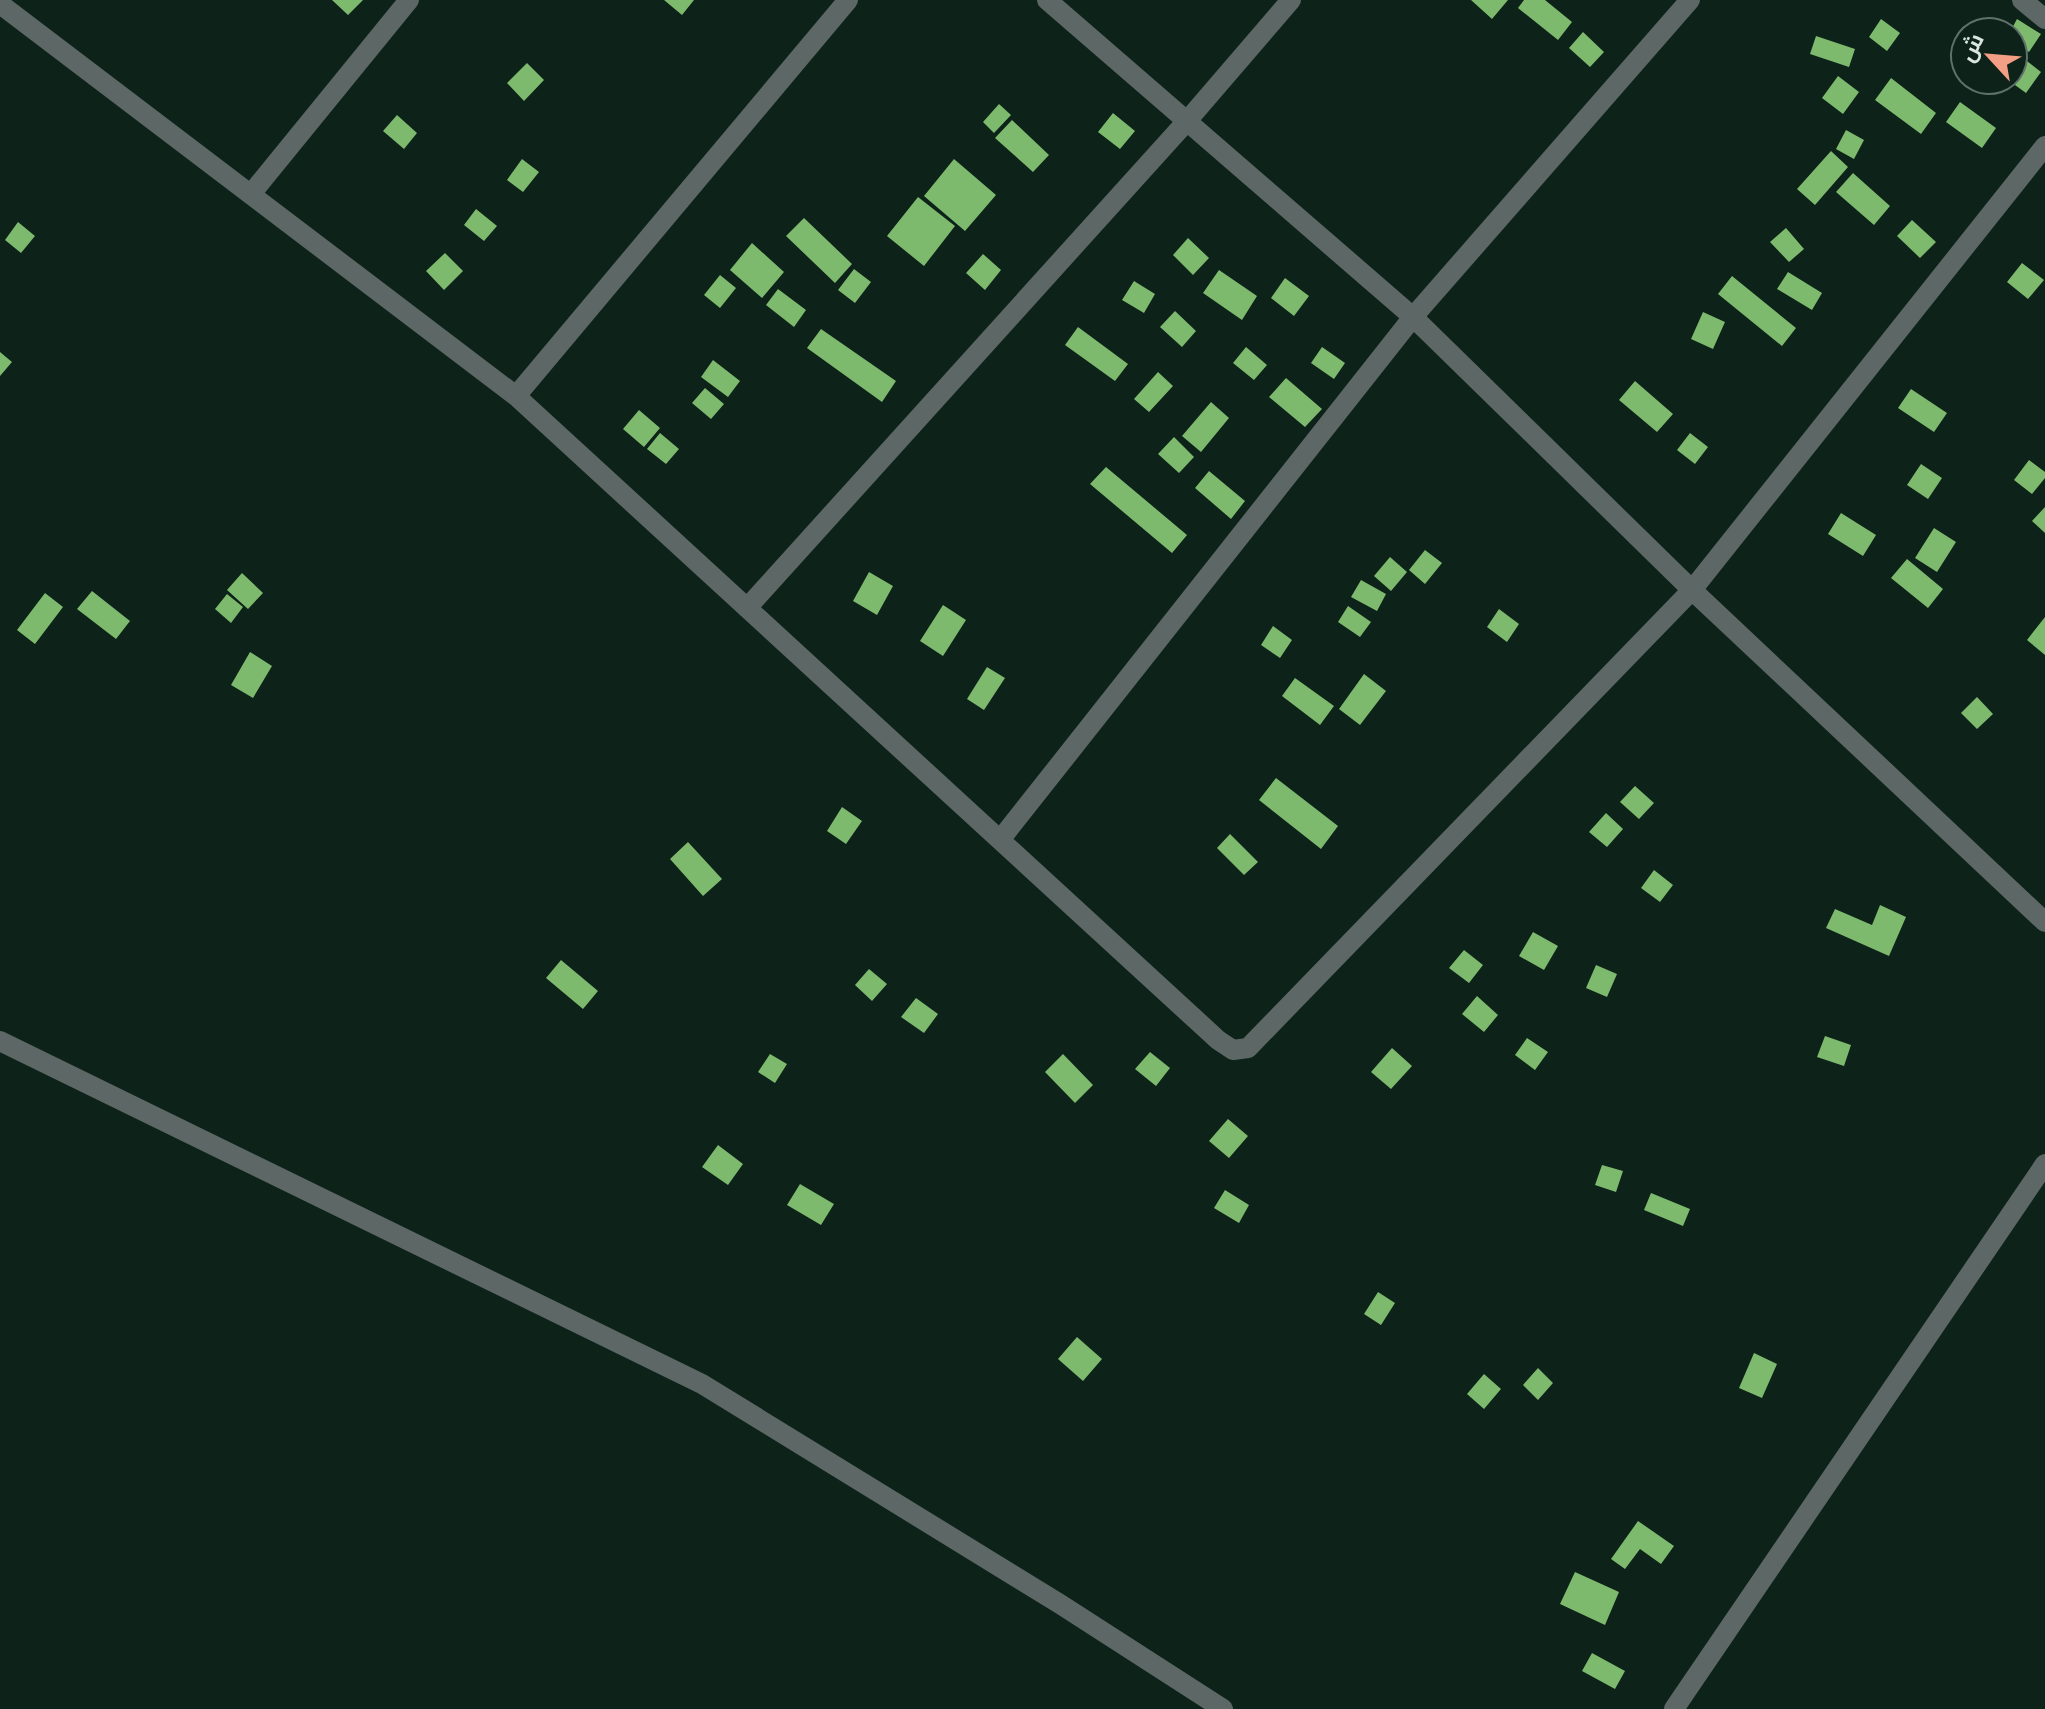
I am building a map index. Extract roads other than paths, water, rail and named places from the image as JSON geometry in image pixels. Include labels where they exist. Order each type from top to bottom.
[{"type":"street","points":[[251,194],[409,0]]},
{"type":"street","points":[[516,396],[848,0]]},
{"type":"street","points":[[1047,0],[1413,317],[1692,590],[2045,922]]},
{"type":"street","points":[[747,608],[1187,121],[1291,0]]},
{"type":"street","points":[[1000,840],[1413,317],[1690,0]]},
{"type":"street","points":[[2022,0],[2045,19]]},
{"type":"street","points":[[6,4],[516,396],[1218,1040],[1233,1050],[1248,1048],[1692,590],[2045,146]]},
{"type":"street","points":[[0,1041],[702,1384],[1060,1604],[1223,1709]]},
{"type":"street","points":[[1674,1709],[2045,1164]]}]
